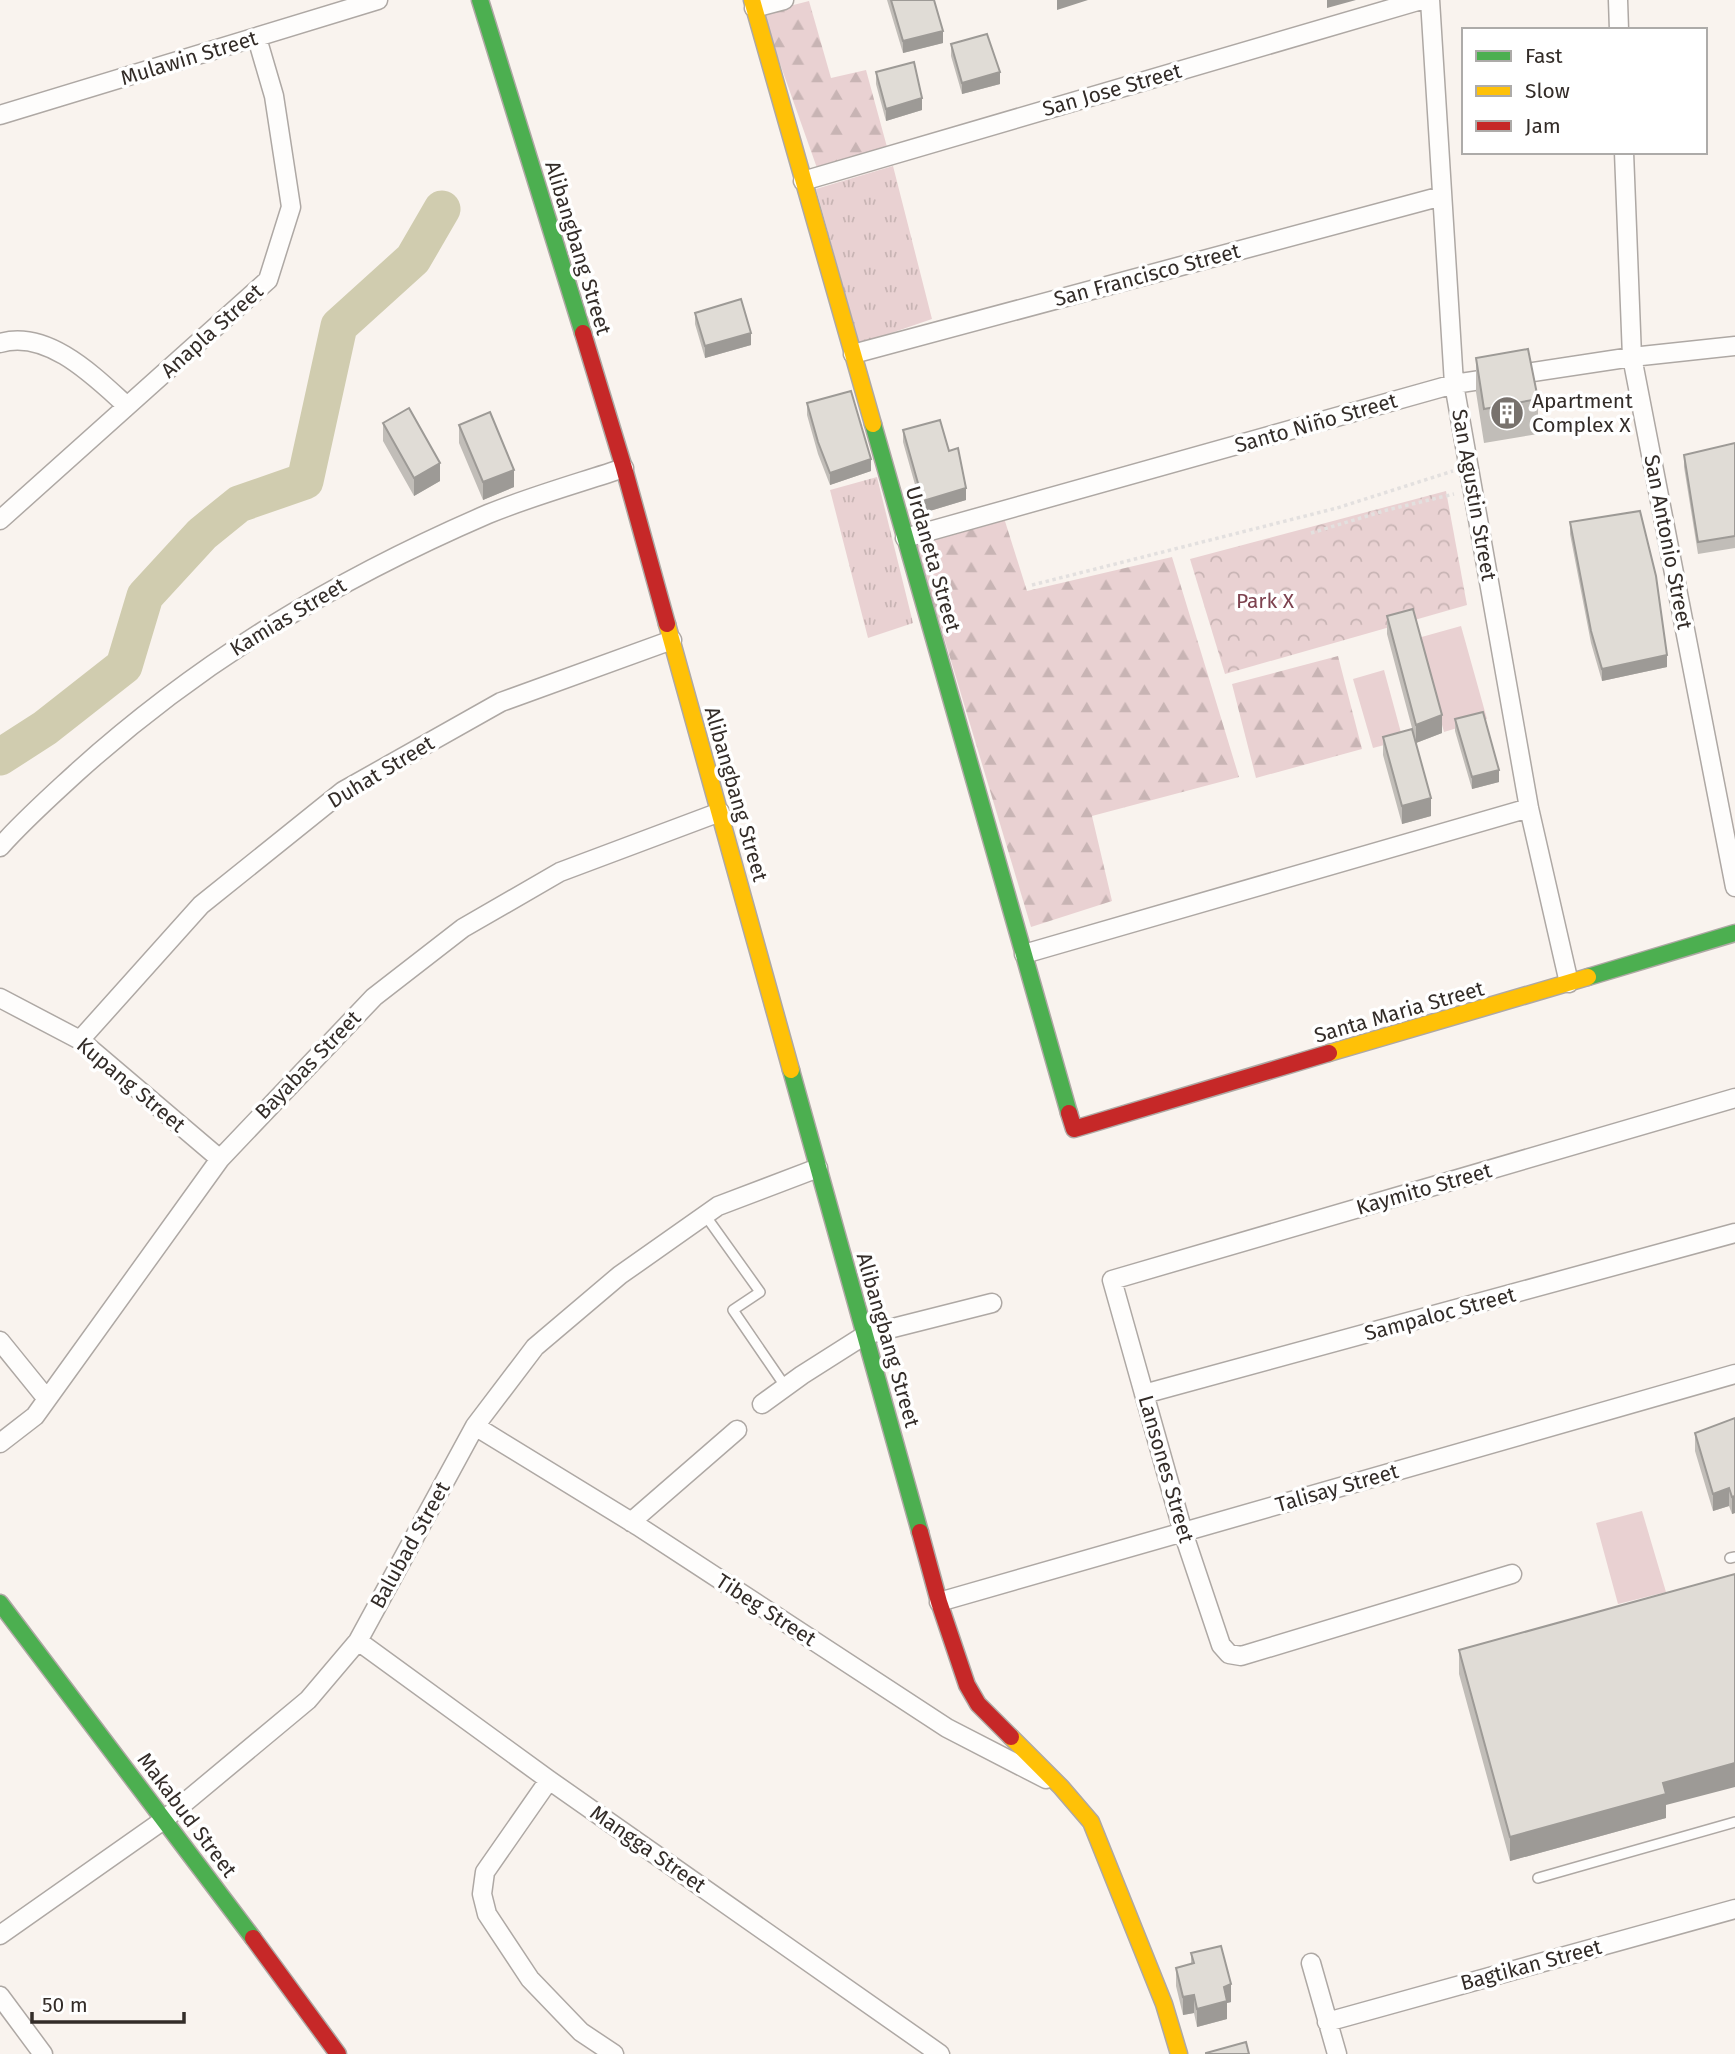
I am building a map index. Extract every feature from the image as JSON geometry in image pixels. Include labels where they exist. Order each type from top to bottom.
[{"type":"street","name":"Mulawin Street","points":[[0,115],[378,0]]},
{"type":"street","name":"Alibangbang Street","points":[[480,0],[624,468],[939,1602],[967,1685],[978,1704],[1061,1787],[1091,1822],[1164,2004],[1179,2054]]},
{"type":"street","points":[[753,4],[784,0]]},
{"type":"street","name":"San Jose Street","points":[[803,181],[1421,0]]},
{"type":"street","name":"San Agustin Street","points":[[1430,0],[1454,384],[1529,808],[1569,983]]},
{"type":"street","points":[[1618,0],[1619,28]]},
{"type":"street","name":"Urdaneta Street","points":[[753,4],[1074,1129]]},
{"type":"street","name":"Anapla Street","points":[[0,520],[268,280],[291,207],[274,96],[257,38]]},
{"type":"street","name":"San Antonio Street","points":[[1624,154],[1632,357],[1735,887]]},
{"type":"street","name":"San Francisco Street","points":[[853,354],[1442,196]]},
{"type":"street","points":[[0,343],[39,343],[82,366],[127,406]]},
{"type":"street","name":"Santo Niño Street","points":[[905,538],[1454,384],[1632,357],[1735,346]]},
{"type":"street","name":"Kamias Street","points":[[0,847],[23,822],[127,727],[241,644],[362,572],[491,513],[624,468]]},
{"type":"street","name":"Duhat Street","points":[[80,1040],[201,905],[343,791],[501,702],[672,640]]},
{"type":"street","points":[[1024,954],[1529,808]]},
{"type":"street","name":"Bayabas Street","points":[[0,1443],[35,1416],[220,1159],[374,997],[463,928],[560,872],[720,812]]},
{"type":"street","name":"Santa Maria Street","points":[[1074,1129],[1735,933]]},
{"type":"street","name":"Kupang Street","points":[[0,998],[80,1040],[220,1159]]},
{"type":"street","name":"Kaymito Street","points":[[1112,1280],[1735,1098]]},
{"type":"street","name":"Balubad Street","points":[[0,1934],[165,1819],[308,1700],[358,1641],[475,1426],[535,1346],[620,1275],[718,1206],[818,1168]]},
{"type":"street","name":"Sampaloc Street","points":[[1144,1394],[1735,1233]]},
{"type":"street","name":"Lansones Street","points":[[1112,1280],[1183,1532],[1221,1645],[1229,1654],[1241,1656],[1512,1574]]},
{"type":"street","points":[[762,1404],[785,1386],[865,1335],[992,1303]]},
{"type":"street","points":[[0,1341],[47,1399]]},
{"type":"street","name":"Talisay Street","points":[[939,1602],[1735,1374]]},
{"type":"street","name":"Tibeg Street","points":[[475,1426],[631,1522],[947,1728],[1061,1787]]},
{"type":"street","points":[[631,1522],[737,1430]]},
{"type":"street","name":"Makabud Street","points":[[0,1603],[165,1819],[338,2054]]},
{"type":"street","name":"Mangga Street","points":[[358,1641],[549,1780],[940,2054]]},
{"type":"street","points":[[549,1780],[485,1872],[482,1894],[487,1914],[530,1979],[581,2032],[614,2054]]},
{"type":"street","name":"Bagtikan Street","points":[[1327,2022],[1735,1909]]},
{"type":"street","points":[[1311,1963],[1337,2054]]},
{"type":"street","points":[[0,1996],[43,2054]]},
{"type":"lane","points":[[705,1215],[760,1292],[733,1310],[785,1386]]},
{"type":"lane","points":[[1538,1878],[1735,1822]]},
{"type":"path","points":[[1032,585],[1337,508],[1468,466]]},
{"type":"path","points":[[1311,533],[1387,510],[1473,489]]},
{"type":"green space","points":[[809,1],[831,78],[866,70],[887,147],[817,168],[762,13]]},
{"type":"green space","points":[[893,166],[932,319],[859,344],[816,189]]},
{"type":"green space","points":[[877,477],[913,623],[868,638],[830,490]]},
{"type":"green space","name":"Park X","points":[[1446,491],[1467,605],[1225,674],[1190,559]]},
{"type":"green space","points":[[1004,518],[1027,591],[1172,557],[1239,777],[1092,816],[1112,901],[1031,927],[915,541]]},
{"type":"green space","points":[[1461,626],[1487,719],[1444,732],[1418,638]]},
{"type":"green space","points":[[1338,656],[1362,749],[1256,778],[1232,684]]},
{"type":"green space","points":[[1384,670],[1403,740],[1373,748],[1353,679]]},
{"type":"green space","points":[[1642,1511],[1666,1592],[1618,1604],[1596,1523]]},
{"type":"building","points":[[891,0],[934,0],[943,31],[903,41]]},
{"type":"building","points":[[987,34],[1000,72],[962,83],[951,44]]},
{"type":"building","points":[[914,62],[922,98],[886,109],[876,72]]},
{"type":"building","points":[[741,299],[751,333],[705,346],[695,313]]},
{"type":"building","points":[[1528,349],[1538,399],[1484,409],[1476,358]]},
{"type":"building","points":[[851,391],[871,459],[830,473],[807,403]]},
{"type":"building","points":[[409,408],[440,463],[414,478],[383,423]]},
{"type":"building","points":[[490,412],[514,470],[483,482],[459,425]]},
{"type":"building","points":[[940,420],[949,451],[958,448],[966,488],[923,501],[903,430]]},
{"type":"building","points":[[1735,443],[1735,536],[1698,542],[1684,455]]},
{"type":"building","points":[[1640,511],[1656,576],[1667,655],[1602,669],[1591,631],[1570,522]]},
{"type":"building","points":[[1413,609],[1442,715],[1416,725],[1387,616]]},
{"type":"building","points":[[1483,712],[1499,770],[1472,777],[1455,719]]},
{"type":"building","points":[[1412,729],[1431,798],[1402,806],[1383,737]]},
{"type":"building","points":[[1735,1418],[1735,1496],[1732,1497],[1729,1488],[1713,1494],[1695,1433]]},
{"type":"building","points":[[1735,1574],[1735,1763],[1663,1783],[1666,1794],[1510,1837],[1459,1650]]},
{"type":"building","points":[[1221,1946],[1231,1984],[1224,1987],[1227,2001],[1197,2009],[1194,1995],[1183,1997],[1176,1968],[1194,1963],[1191,1953]]},
{"type":"building","points":[[1246,2042],[1249,2054],[1206,2054],[1206,2053]]},
{"type":"waterway","points":[[0,757],[45,728],[124,666],[145,596],[202,534],[239,504],[305,481],[339,326],[413,259],[442,209]]},
{"type":"traffic: fast","points":[[480,0],[583,333]]},
{"type":"traffic: fast","points":[[873,424],[1069,1113]]},
{"type":"traffic: fast","points":[[1588,977],[1735,933]]},
{"type":"traffic: fast","points":[[791,1070],[920,1532]]},
{"type":"traffic: fast","points":[[0,1603],[253,1938]]},
{"type":"traffic: slow","points":[[752,0],[873,424]]},
{"type":"traffic: slow","points":[[667,624],[791,1070]]},
{"type":"traffic: slow","points":[[1329,1053],[1588,977]]},
{"type":"traffic: slow","points":[[1011,1737],[1061,1787],[1091,1822],[1164,2004],[1179,2054]]},
{"type":"traffic: jam","points":[[583,333],[667,624]]},
{"type":"traffic: jam","points":[[1069,1113],[1074,1129],[1329,1053]]},
{"type":"traffic: jam","points":[[920,1532],[939,1602],[967,1685],[978,1704],[1011,1737]]},
{"type":"traffic: jam","points":[[253,1938],[338,2054]]},
{"type":"place","name":"Apartment Complex X","points":[[1507,413]]}]
